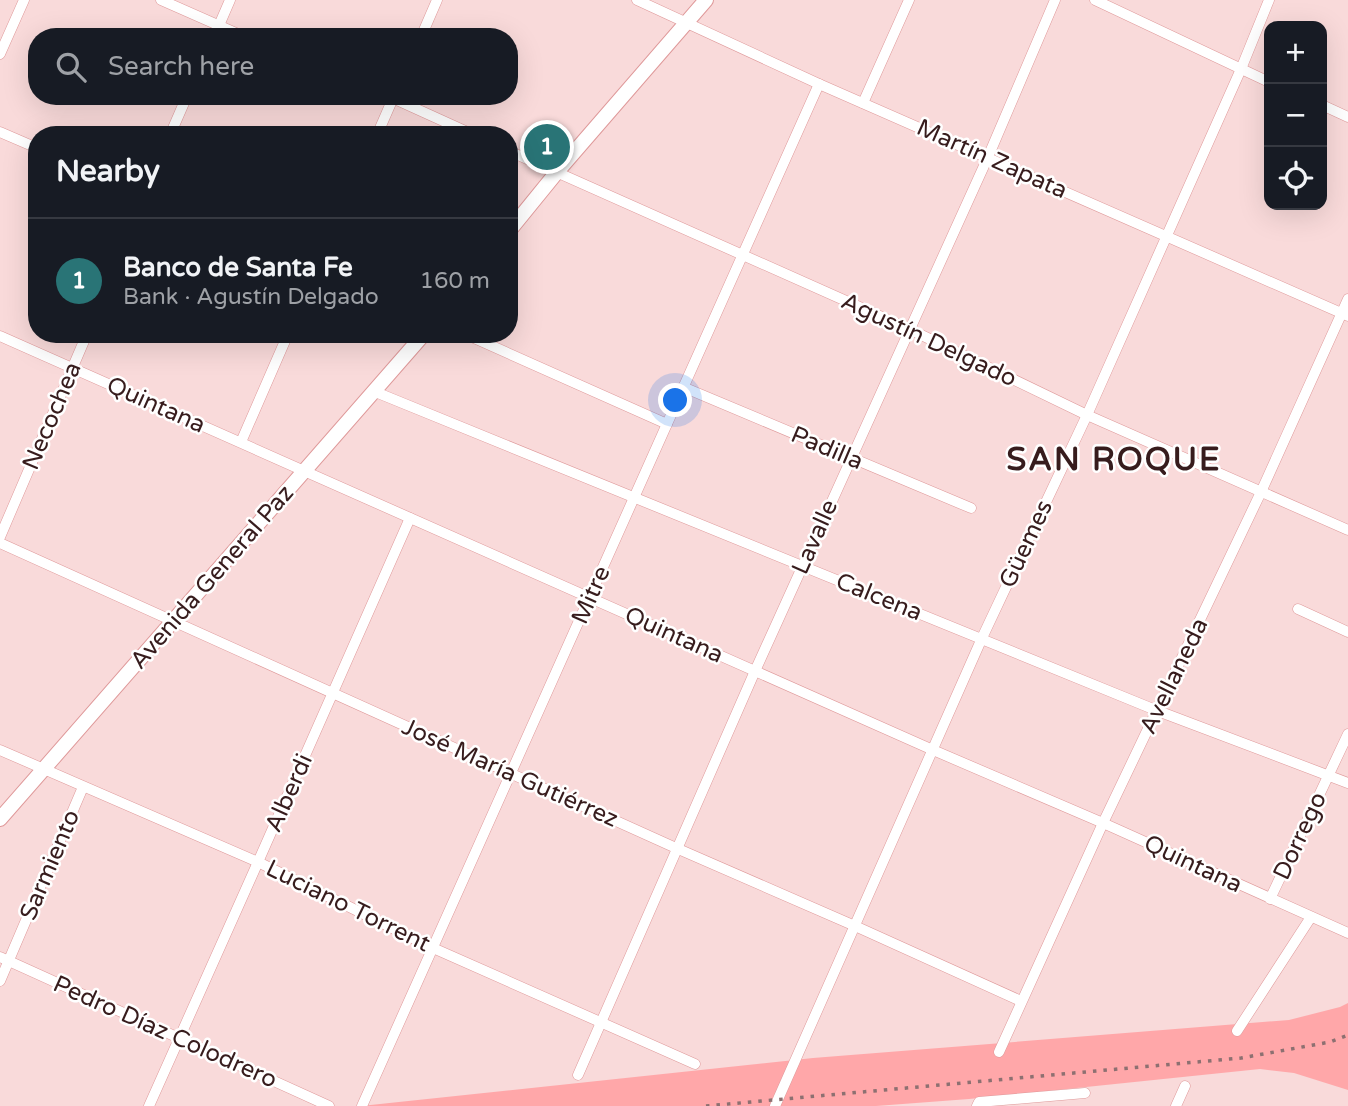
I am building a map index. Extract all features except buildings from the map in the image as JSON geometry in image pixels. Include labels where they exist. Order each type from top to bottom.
[{"type":"main road","points":[[518,220],[706,0]]},
{"type":"main road","name":"Avenida General Paz","points":[[0,819],[416,343]]},
{"type":"street","points":[[0,54],[24,0]]},
{"type":"street","points":[[161,0],[224,28]]},
{"type":"street","points":[[219,26],[230,0]]},
{"type":"street","points":[[425,28],[437,0]]},
{"type":"street","name":"Martín Zapata","points":[[637,0],[863,103],[1345,314]]},
{"type":"street","points":[[863,103],[909,0]]},
{"type":"street","name":"Lavalle","points":[[578,1075],[676,848],[988,157],[1055,0]]},
{"type":"street","points":[[1095,0],[1264,80]]},
{"type":"street","name":"Güemes","points":[[775,1106],[982,638],[1087,415],[1167,236],[1269,0]]},
{"type":"street","name":"Mitre","points":[[362,1106],[819,83]]},
{"type":"street","points":[[174,126],[183,105]]},
{"type":"street","points":[[381,126],[389,105]]},
{"type":"street","points":[[409,105],[455,126]]},
{"type":"street","points":[[1327,107],[1348,117]]},
{"type":"street","points":[[0,132],[28,144]]},
{"type":"street","name":"Agustín Delgado","points":[[518,155],[909,329],[1087,415],[1348,530]]},
{"type":"street","name":"Avellaneda","points":[[999,1052],[1103,823],[1345,314],[1348,299]]},
{"type":"street","name":"Quintana","points":[[0,336],[1348,933]]},
{"type":"street","name":"Necochea","points":[[0,537],[83,343]]},
{"type":"street","points":[[241,442],[284,343]]},
{"type":"street","points":[[485,343],[667,424]]},
{"type":"street","name":"Padilla","points":[[683,387],[971,508]]},
{"type":"street","name":"Calcena","points":[[373,391],[1158,711],[1348,783]]},
{"type":"street","name":"Alberdi","points":[[149,1106],[410,518]]},
{"type":"street","name":"José María Gutiérrez","points":[[0,543],[676,848],[1021,1000]]},
{"type":"street","points":[[1298,609],[1348,632]]},
{"type":"street","name":"Dorrego","points":[[1270,899],[1348,734]]},
{"type":"street","name":"Luciano Torrent","points":[[0,750],[258,862],[433,947],[695,1064]]},
{"type":"street","name":"Sarmiento","points":[[0,981],[5,959],[83,787]]},
{"type":"street","points":[[1237,1031],[1311,917]]},
{"type":"street","name":"Pedro Díaz Colodrero","points":[[5,959],[329,1106]]},
{"type":"street","points":[[1177,1106],[1185,1086]]},
{"type":"street","points":[[978,1104],[1085,1093]]},
{"type":"shaded area","points":[[1348,1003],[1348,1090],[1294,1073],[1260,1069],[876,1106],[361,1106],[813,1058],[1289,1020]]},
{"type":"railway","points":[[706,1106],[1241,1058],[1330,1042],[1348,1035]]},
{"type":"place","name":"Banco de Santa Fe","points":[[547,147]]},
{"type":"district","name":"SAN ROQUE","points":[[1114,460]]}]
